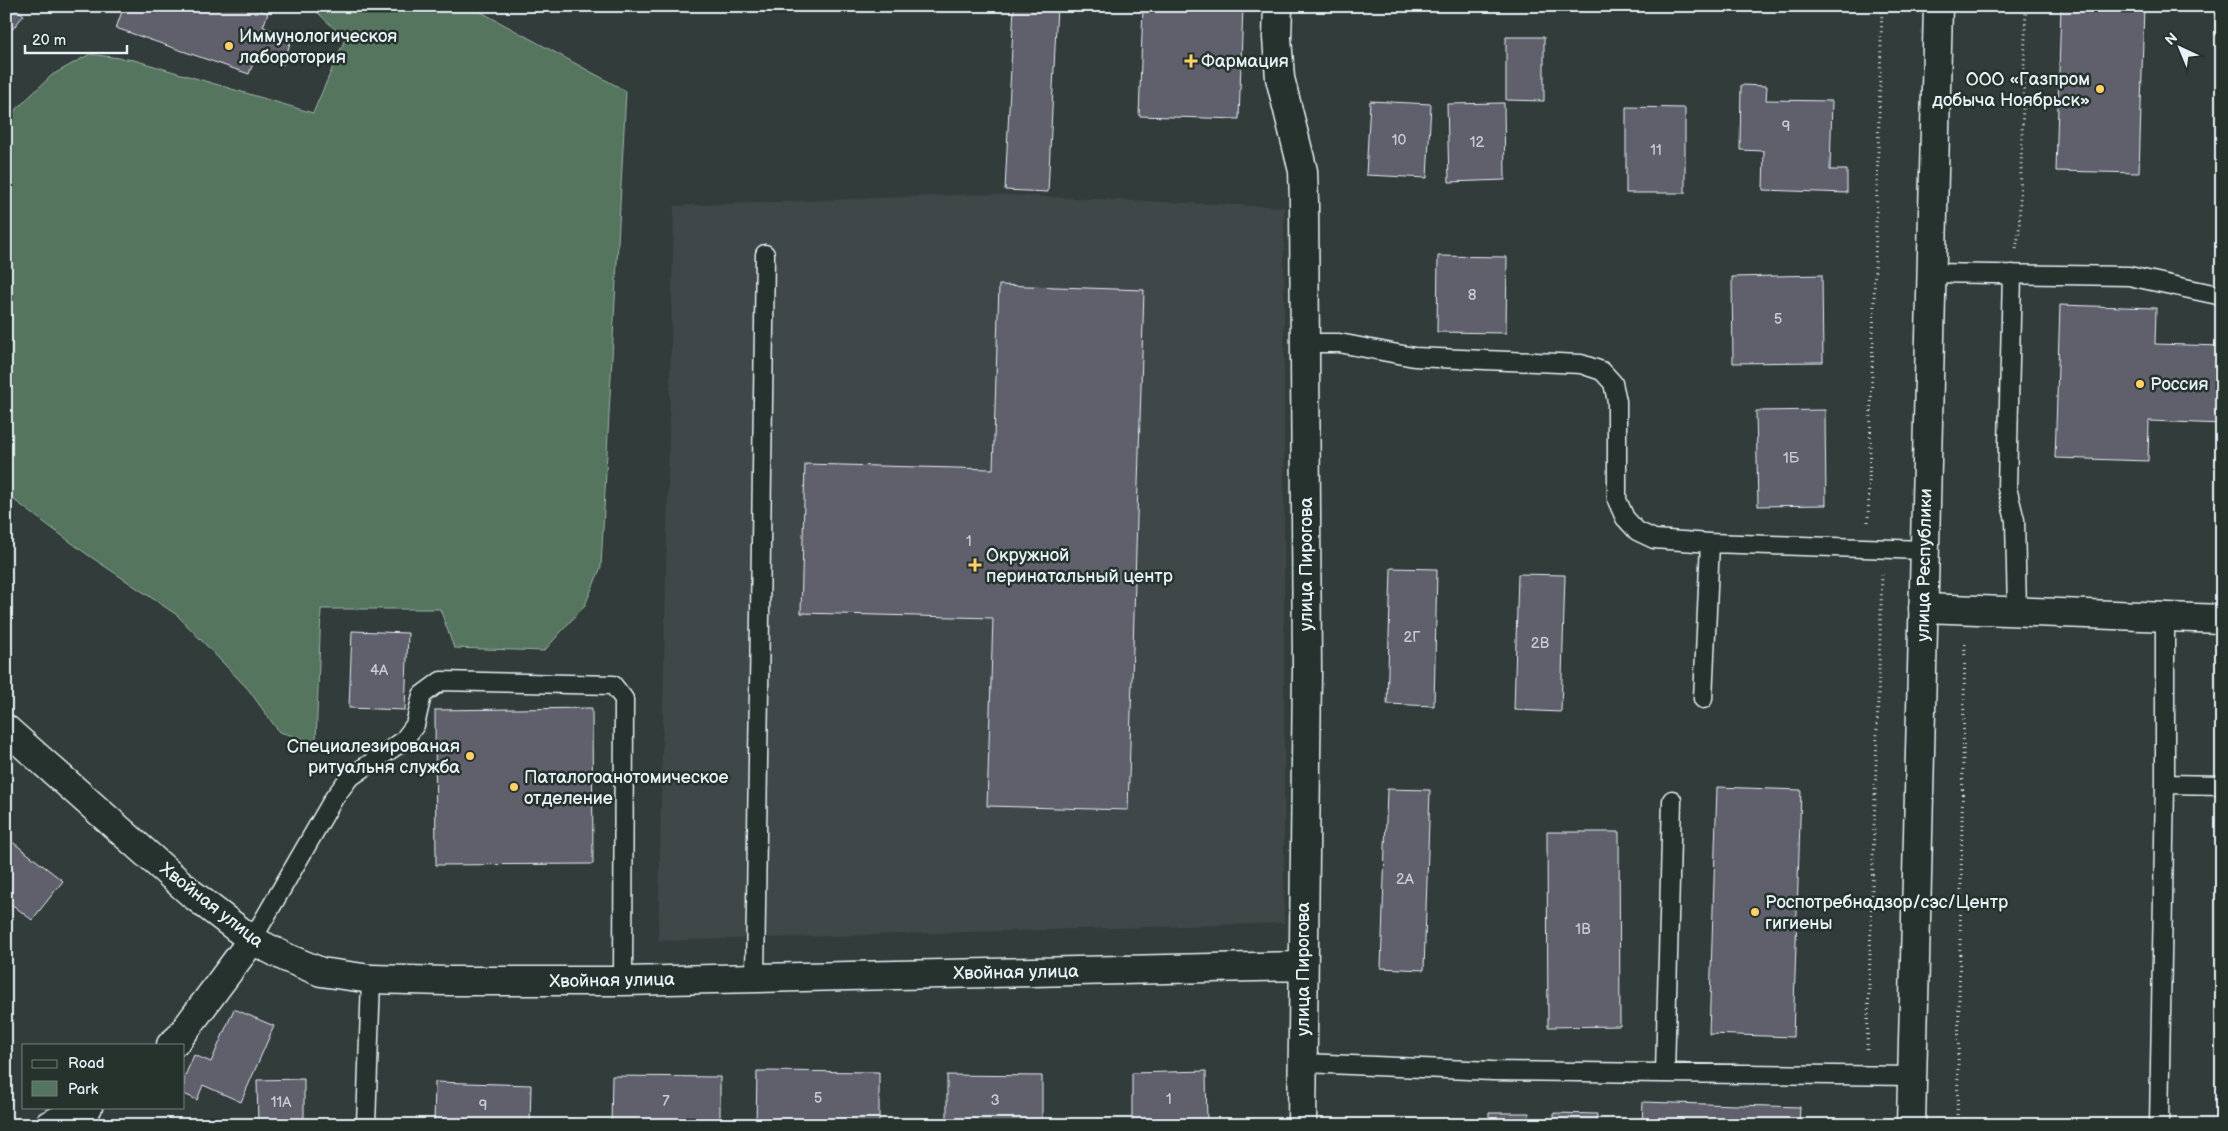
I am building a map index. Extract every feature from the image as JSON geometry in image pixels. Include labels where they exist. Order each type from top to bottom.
[{"type":"street","name":"улица Пирогова","points":[[1278,6],[1277,38],[1280,78],[1302,171],[1307,670],[1302,966],[1304,1064],[1302,1125]]},
{"type":"street","name":"улица Республики","points":[[1911,1125],[1930,273],[1938,6]]},
{"type":"street","points":[[1923,608],[2222,619]]},
{"type":"street","name":"Хвойная улица","points":[[6,729],[192,894],[252,940],[286,958],[321,972],[371,979],[623,981],[1302,966]]},
{"type":"street","points":[[172,1044],[179,1038],[252,940]]},
{"type":"street","points":[[49,1125],[86,1108]]},
{"type":"lane","points":[[755,978],[765,254]]},
{"type":"lane","points":[[1930,273],[2129,276],[2222,296]]},
{"type":"lane","points":[[2012,274],[2007,488],[2015,520],[2017,612]]},
{"type":"lane","points":[[1304,343],[1339,343],[1414,357],[1581,364],[1602,371],[1613,383],[1618,401],[1617,500],[1625,518],[1637,531],[1654,539],[1710,543],[1924,550]]},
{"type":"lane","points":[[1703,699],[1710,543]]},
{"type":"lane","points":[[2159,1125],[2166,784],[2165,618]]},
{"type":"lane","points":[[252,940],[334,798],[349,778],[403,740],[415,726],[422,695],[442,682],[613,685],[624,699],[623,981]]},
{"type":"lane","points":[[2166,784],[2222,785]]},
{"type":"lane","points":[[1665,1073],[1672,800]]},
{"type":"lane","points":[[366,1125],[371,979]]},
{"type":"lane","points":[[1304,1064],[1492,1071],[1912,1076]]},
{"type":"path","points":[[2012,274],[2019,233],[2026,6]]},
{"type":"path","points":[[1957,1125],[1966,610]]},
{"type":"shaded area","name":"Окружной перинатальный центр","points":[[983,194],[1284,207],[1284,923],[658,941],[674,206]]},
{"type":"green space","points":[[311,6],[470,6],[626,91],[601,567],[585,605],[544,651],[454,648],[440,609],[321,609],[316,742],[279,732],[248,689],[177,615],[88,555],[6,494],[6,119],[52,75],[90,54],[134,60],[313,113],[345,39]]},
{"type":"building","points":[[6,6],[13,6],[24,15],[6,37]]},
{"type":"building","name":"Иммунологическоя лаборотория","points":[[124,6],[248,6],[268,13],[263,27],[292,37],[283,65],[256,56],[249,74],[116,28]]},
{"type":"building","points":[[1014,6],[1057,6],[1048,192],[1005,190]]},
{"type":"building","name":"Фармация","points":[[1143,6],[1243,6],[1239,119],[1139,116]]},
{"type":"building","name":"ООО «Газпром добыча Ноябрьск»","points":[[2061,6],[2144,6],[2139,173],[2056,171]]},
{"type":"building","points":[[2216,6],[2222,6],[2222,35],[2215,35]]},
{"type":"building","points":[[1506,37],[1544,37],[1544,101],[1506,100]]},
{"type":"building","points":[[1741,85],[1767,86],[1766,100],[1832,101],[1830,170],[1847,170],[1847,193],[1763,190],[1764,151],[1740,150]]},
{"type":"building","points":[[1370,101],[1431,104],[1427,178],[1366,175]]},
{"type":"building","points":[[1504,103],[1505,180],[1449,182],[1447,104]]},
{"type":"building","points":[[1626,107],[1685,108],[1685,193],[1626,193]]},
{"type":"building","points":[[1438,256],[1507,257],[1506,333],[1437,332]]},
{"type":"building","points":[[1822,275],[1823,362],[1733,363],[1732,277]]},
{"type":"building","points":[[999,285],[1144,290],[1128,810],[987,806],[993,618],[801,613],[805,464],[993,469]]},
{"type":"building","name":"Россия","points":[[2060,305],[2156,308],[2155,344],[2222,346],[2222,424],[2149,421],[2148,461],[2055,458]]},
{"type":"building","points":[[1825,410],[1826,505],[1758,506],[1756,411]]},
{"type":"building","points":[[1391,568],[1437,569],[1434,706],[1387,704]]},
{"type":"building","points":[[1518,574],[1565,575],[1561,712],[1514,710]]},
{"type":"building","points":[[352,631],[408,633],[405,710],[349,708]]},
{"type":"building","name":"Паталогоанотомическое отделение","points":[[592,708],[593,864],[436,865],[435,710]]},
{"type":"building","name":"Роспотребнадзор/сэс/Центр гигиены","points":[[1717,787],[1801,790],[1793,1037],[1709,1034]]},
{"type":"building","points":[[1387,789],[1430,790],[1424,970],[1381,968]]},
{"type":"building","points":[[1547,832],[1619,832],[1620,1026],[1548,1027]]},
{"type":"building","points":[[6,837],[63,881],[32,920],[6,900]]},
{"type":"building","points":[[234,1009],[274,1026],[241,1102],[203,1085],[197,1100],[185,1094],[185,1076],[194,1055],[211,1062]]},
{"type":"building","points":[[757,1071],[879,1072],[879,1125],[756,1125]]},
{"type":"building","points":[[1206,1071],[1207,1125],[1132,1125],[1132,1073]]},
{"type":"building","points":[[947,1075],[1042,1076],[1042,1125],[947,1125]]},
{"type":"building","points":[[612,1076],[720,1077],[720,1125],[611,1125]]},
{"type":"building","points":[[304,1079],[304,1125],[258,1125],[257,1080]]},
{"type":"building","points":[[435,1082],[531,1085],[530,1125],[434,1125]]},
{"type":"building","points":[[1643,1102],[1800,1107],[1799,1125],[1642,1125]]},
{"type":"building","points":[[1489,1113],[1529,1113],[1529,1125],[1489,1125]]},
{"type":"building","points":[[1554,1113],[1597,1114],[1596,1125],[1554,1125]]},
{"type":"place","name":"Иммунологическоя лаборотория","points":[[229,46]]},
{"type":"place","name":"Фармация","points":[[1191,61]]},
{"type":"place","name":"ООО «Газпром добыча Ноябрьск»","points":[[2100,89]]},
{"type":"place","name":"Россия","points":[[2140,384]]},
{"type":"place","name":"Окружной перинатальный центр","points":[[975,565]]},
{"type":"place","name":"Специалезированая ритуальня служба","points":[[470,756]]},
{"type":"place","name":"Паталогоанотомическое отделение","points":[[514,787]]},
{"type":"place","name":"Роспотребнадзор/сэс/Центр гигиены","points":[[1755,912]]}]
